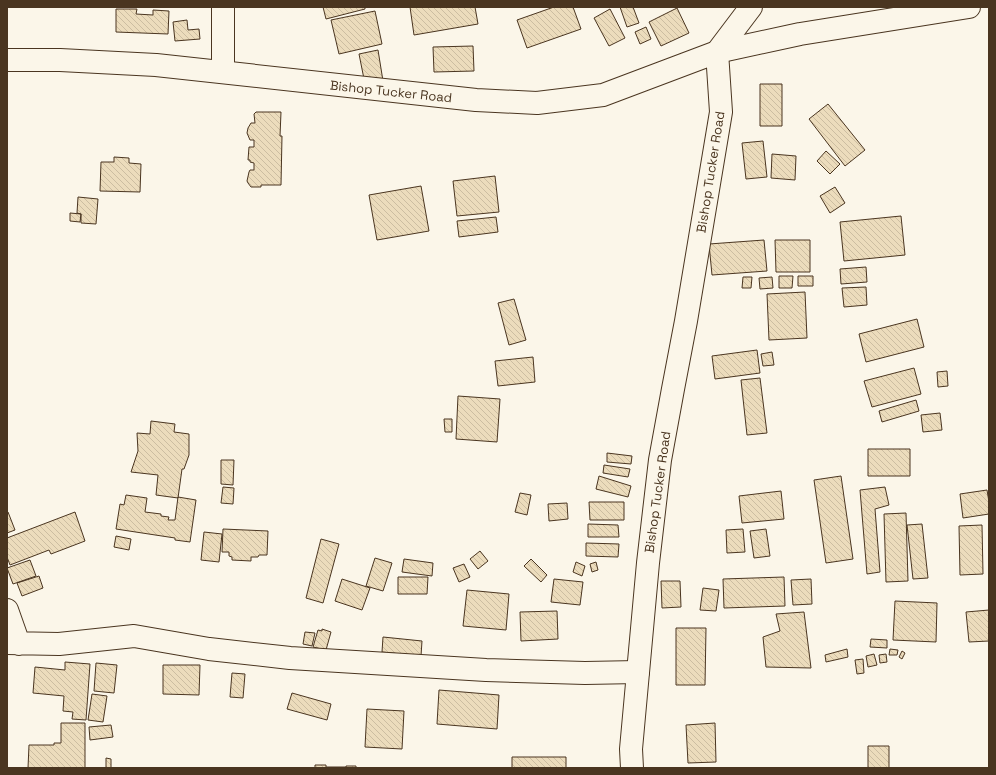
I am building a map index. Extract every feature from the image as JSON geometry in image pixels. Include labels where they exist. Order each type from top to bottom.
[{"type":"main road","points":[[223,7],[223,72]]},
{"type":"main road","points":[[717,52],[752,7]]},
{"type":"main road","points":[[717,52],[800,34],[969,7]]},
{"type":"main road","name":"Bishop Tucker Road","points":[[7,60],[60,60],[156,65],[476,100],[537,103],[602,95],[717,52],[721,112],[686,321],[672,389],[660,460],[648,563],[631,748],[632,768]]},
{"type":"main road","points":[[7,610],[13,644],[59,644],[134,636],[210,649],[290,658],[486,670],[585,673],[638,672]]},
{"type":"building","points":[[323,7],[365,7],[365,9],[326,19]]},
{"type":"building","points":[[410,7],[475,7],[478,24],[414,35]]},
{"type":"building","points":[[554,7],[573,7],[581,29],[527,48],[517,20]]},
{"type":"building","points":[[620,7],[633,7],[639,23],[627,27]]},
{"type":"building","points":[[677,8],[689,33],[661,46],[649,22]]},
{"type":"building","points":[[116,9],[137,9],[136,14],[153,15],[153,10],[169,11],[168,34],[116,32]]},
{"type":"building","points":[[610,9],[625,38],[609,46],[594,18]]},
{"type":"building","points":[[375,11],[382,44],[339,54],[331,20]]},
{"type":"building","points":[[187,20],[188,30],[199,29],[200,39],[175,41],[173,22]]},
{"type":"building","points":[[646,27],[651,39],[640,44],[635,32]]},
{"type":"building","points":[[473,46],[474,71],[434,72],[433,47]]},
{"type":"building","points":[[378,50],[383,81],[365,84],[359,54]]},
{"type":"building","points":[[760,84],[782,84],[782,126],[760,126]]},
{"type":"building","points":[[828,104],[865,150],[845,166],[809,119]]},
{"type":"building","points":[[256,112],[281,112],[281,185],[261,185],[261,187],[251,187],[247,181],[250,170],[254,170],[254,163],[248,160],[249,147],[254,147],[254,140],[250,140],[247,133],[251,123],[255,123],[254,114]]},
{"type":"building","points":[[763,141],[767,177],[746,179],[742,143]]},
{"type":"building","points":[[826,151],[840,164],[830,174],[817,161]]},
{"type":"building","points":[[772,154],[796,156],[795,180],[771,178]]},
{"type":"building","points":[[114,157],[129,158],[129,163],[141,164],[140,192],[100,191],[101,162],[114,162]]},
{"type":"building","points":[[495,176],[499,212],[457,216],[453,181]]},
{"type":"building","points":[[421,186],[429,231],[377,240],[369,195]]},
{"type":"building","points":[[835,187],[845,203],[830,213],[820,196]]},
{"type":"building","points":[[78,197],[98,199],[96,224],[81,223],[81,214],[77,213]]},
{"type":"building","points":[[70,213],[81,214],[80,222],[70,221]]},
{"type":"building","points":[[901,216],[905,255],[844,261],[840,222]]},
{"type":"building","points":[[496,217],[498,232],[459,237],[457,221]]},
{"type":"building","points":[[764,240],[767,271],[712,275],[709,244]]},
{"type":"building","points":[[775,240],[810,240],[810,272],[776,272]]},
{"type":"building","points":[[866,267],[867,282],[841,284],[840,269]]},
{"type":"building","points":[[779,276],[793,276],[792,288],[779,288]]},
{"type":"building","points":[[798,276],[813,276],[813,286],[798,286]]},
{"type":"building","points":[[743,277],[752,277],[751,288],[742,288]]},
{"type":"building","points":[[772,277],[773,288],[760,289],[759,278]]},
{"type":"building","points":[[866,287],[867,305],[844,307],[842,288]]},
{"type":"building","points":[[805,292],[807,338],[769,340],[767,294]]},
{"type":"building","points":[[514,299],[526,340],[509,345],[498,303]]},
{"type":"building","points":[[917,319],[924,347],[866,362],[859,334]]},
{"type":"building","points":[[757,350],[760,373],[715,379],[712,356]]},
{"type":"building","points":[[772,352],[774,365],[763,366],[761,354]]},
{"type":"building","points":[[533,357],[535,382],[498,386],[495,361]]},
{"type":"building","points":[[914,368],[921,394],[872,407],[864,381]]},
{"type":"building","points":[[947,371],[948,386],[938,387],[937,372]]},
{"type":"building","points":[[760,378],[767,433],[747,435],[741,380]]},
{"type":"building","points":[[458,396],[500,399],[497,442],[456,439]]},
{"type":"building","points":[[916,400],[919,411],[882,422],[879,411]]},
{"type":"building","points":[[940,413],[942,430],[923,432],[921,415]]},
{"type":"building","points":[[444,419],[452,419],[452,432],[445,432]]},
{"type":"building","points":[[151,421],[175,424],[174,432],[189,434],[189,455],[184,469],[182,469],[178,498],[156,495],[158,475],[131,472],[138,451],[137,433],[150,434]]},
{"type":"building","points":[[868,449],[910,449],[910,476],[868,476]]},
{"type":"building","points":[[607,453],[632,456],[631,464],[607,462]]},
{"type":"building","points":[[221,460],[234,460],[233,485],[221,484]]},
{"type":"building","points":[[604,465],[630,469],[628,477],[603,473]]},
{"type":"building","points":[[599,476],[631,486],[628,497],[596,489]]},
{"type":"building","points":[[841,476],[853,559],[826,563],[814,480]]},
{"type":"building","points":[[223,487],[234,488],[233,504],[221,503]]},
{"type":"building","points":[[885,487],[889,505],[875,509],[880,572],[867,574],[860,490]]},
{"type":"building","points":[[987,490],[989,514],[963,518],[960,494]]},
{"type":"building","points":[[781,491],[784,519],[742,523],[739,496]]},
{"type":"building","points":[[520,493],[531,495],[527,515],[515,512]]},
{"type":"building","points":[[126,495],[147,498],[145,512],[161,514],[161,516],[169,517],[168,520],[175,520],[178,497],[196,500],[190,542],[175,540],[175,538],[116,529],[120,504],[124,505]]},
{"type":"building","points":[[589,502],[624,502],[624,520],[590,520]]},
{"type":"building","points":[[567,503],[568,519],[549,521],[548,504]]},
{"type":"building","points":[[8,512],[15,530],[7,533],[7,513]]},
{"type":"building","points":[[75,512],[85,541],[51,554],[49,550],[10,565],[7,557],[7,538]]},
{"type":"building","points":[[906,513],[908,581],[886,582],[884,514]]},
{"type":"building","points":[[588,524],[618,525],[619,537],[588,537]]},
{"type":"building","points":[[922,524],[928,578],[913,579],[907,525]]},
{"type":"building","points":[[982,525],[983,574],[960,575],[959,526]]},
{"type":"building","points":[[223,529],[268,531],[267,555],[251,557],[251,561],[232,560],[232,557],[229,556],[229,552],[222,552]]},
{"type":"building","points":[[743,529],[745,552],[727,553],[726,530]]},
{"type":"building","points":[[766,529],[770,556],[754,558],[750,531]]},
{"type":"building","points":[[204,532],[222,534],[219,562],[201,560]]},
{"type":"building","points":[[116,536],[131,539],[129,550],[114,547]]},
{"type":"building","points":[[321,539],[339,544],[323,603],[306,598]]},
{"type":"building","points":[[586,543],[619,544],[618,557],[586,556]]},
{"type":"building","points":[[480,551],[488,561],[478,569],[470,559]]},
{"type":"building","points":[[375,558],[392,563],[383,591],[366,586]]},
{"type":"building","points":[[404,559],[433,563],[432,576],[402,572]]},
{"type":"building","points":[[531,559],[547,575],[541,582],[524,566]]},
{"type":"building","points":[[30,560],[36,576],[13,584],[7,568]]},
{"type":"building","points":[[576,562],[585,566],[582,576],[573,572]]},
{"type":"building","points":[[596,562],[598,570],[592,572],[590,564]]},
{"type":"building","points":[[464,564],[470,577],[459,582],[453,568]]},
{"type":"building","points":[[39,576],[43,588],[22,596],[17,583]]},
{"type":"building","points":[[398,577],[428,577],[427,594],[398,594]]},
{"type":"building","points":[[784,577],[785,606],[724,608],[723,579]]},
{"type":"building","points":[[342,579],[370,588],[362,610],[335,601]]},
{"type":"building","points":[[554,579],[583,582],[580,605],[551,602]]},
{"type":"building","points":[[811,579],[812,604],[793,605],[791,580]]},
{"type":"building","points":[[661,581],[680,581],[681,607],[662,608]]},
{"type":"building","points":[[703,588],[719,590],[716,611],[700,610]]},
{"type":"building","points":[[467,590],[509,594],[506,630],[463,626]]},
{"type":"building","points":[[895,601],[937,603],[936,642],[893,640]]},
{"type":"building","points":[[989,610],[989,641],[969,642],[966,612]]},
{"type":"building","points":[[557,611],[558,639],[521,641],[520,612]]},
{"type":"building","points":[[804,612],[811,668],[766,667],[763,637],[780,631],[776,614]]},
{"type":"building","points":[[676,628],[706,628],[705,685],[676,685]]},
{"type":"building","points":[[322,629],[331,632],[326,650],[313,647],[318,630],[322,631]]},
{"type":"building","points":[[305,632],[315,633],[312,646],[303,644]]},
{"type":"building","points":[[383,637],[422,641],[421,656],[382,652]]},
{"type":"building","points":[[871,639],[887,640],[887,648],[870,647]]},
{"type":"building","points":[[847,649],[848,657],[826,662],[825,655]]},
{"type":"building","points":[[890,649],[898,650],[897,655],[889,655]]},
{"type":"building","points":[[902,651],[905,653],[902,659],[899,657]]},
{"type":"building","points":[[874,654],[877,665],[868,667],[866,656]]},
{"type":"building","points":[[886,654],[887,662],[880,663],[879,655]]},
{"type":"building","points":[[863,659],[864,673],[857,674],[855,660]]},
{"type":"building","points":[[65,662],[90,664],[86,720],[72,719],[73,712],[63,711],[64,696],[33,693],[35,667],[65,670]]},
{"type":"building","points":[[96,663],[117,665],[114,693],[94,691]]},
{"type":"building","points":[[163,665],[200,665],[199,695],[163,694]]},
{"type":"building","points":[[232,673],[245,674],[243,698],[230,697]]},
{"type":"building","points":[[439,690],[499,695],[497,729],[437,724]]},
{"type":"building","points":[[292,693],[331,704],[327,720],[287,709]]},
{"type":"building","points":[[92,694],[107,696],[103,722],[88,720]]},
{"type":"building","points":[[367,709],[404,711],[402,749],[365,747]]},
{"type":"building","points":[[61,723],[85,723],[85,768],[28,768],[29,745],[54,745],[54,743],[61,743]]},
{"type":"building","points":[[715,723],[716,762],[688,763],[686,725]]},
{"type":"building","points":[[111,725],[113,737],[90,740],[89,727]]},
{"type":"building","points":[[868,746],[889,746],[889,768],[868,768]]},
{"type":"building","points":[[512,757],[566,757],[566,768],[512,768]]},
{"type":"building","points":[[106,758],[111,759],[111,768],[106,768]]},
{"type":"building","points":[[315,765],[326,765],[326,767],[356,766],[356,768],[315,768]]}]
